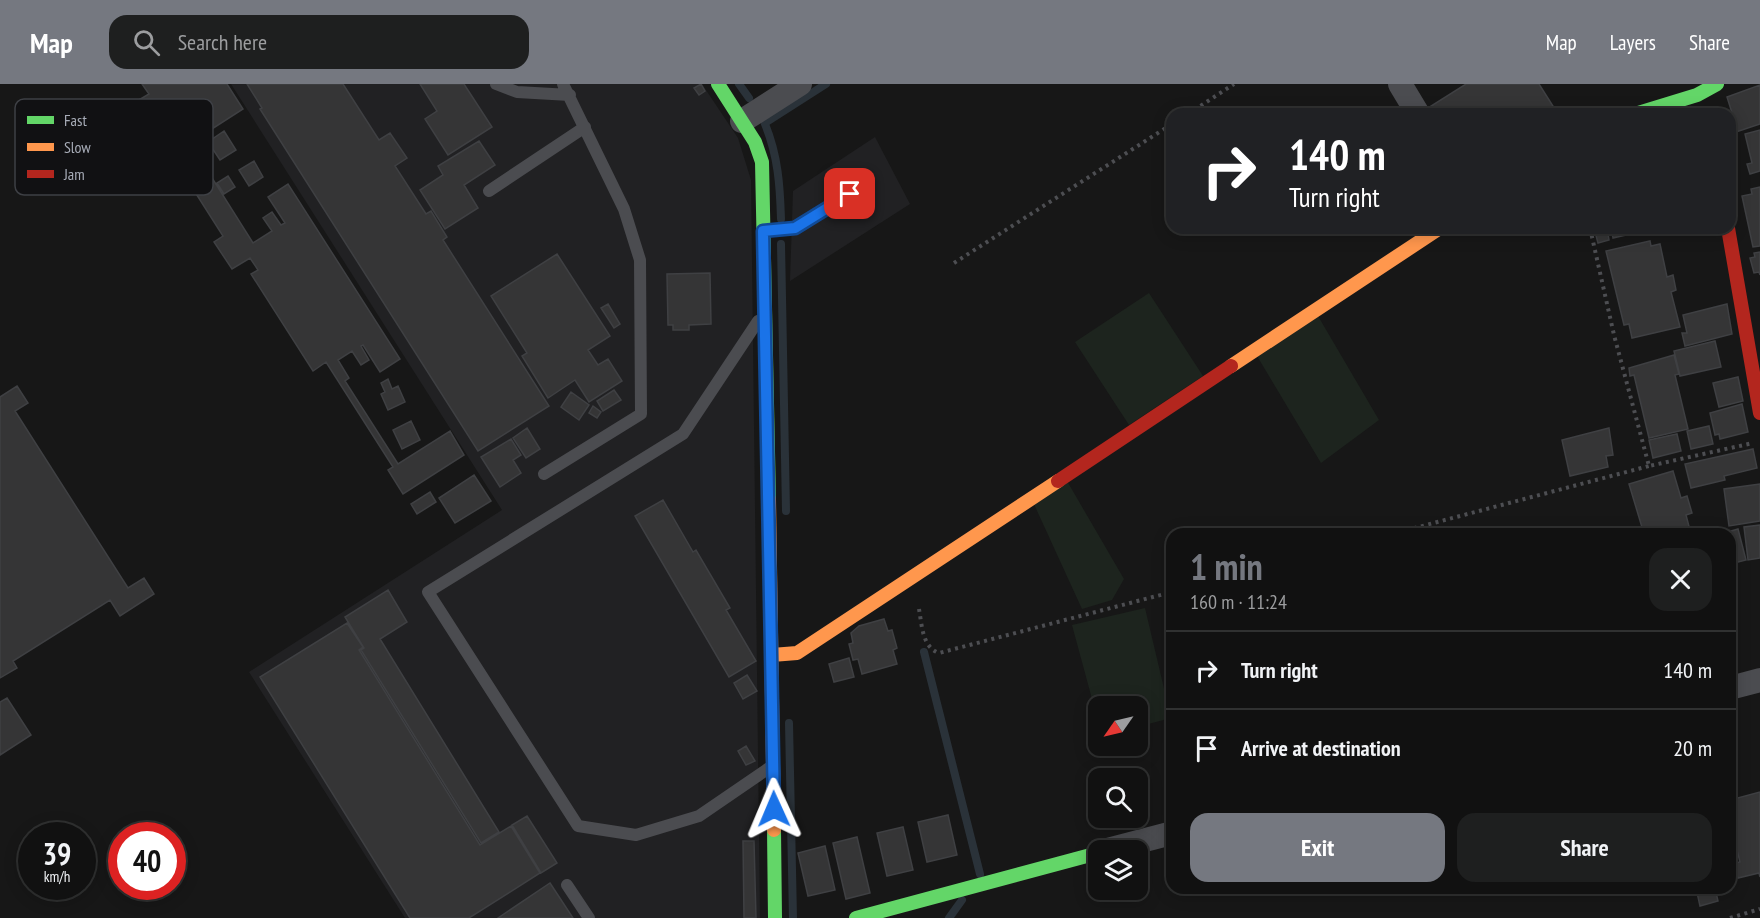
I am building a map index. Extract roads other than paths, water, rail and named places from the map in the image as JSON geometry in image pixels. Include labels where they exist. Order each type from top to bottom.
[{"type":"street","points":[[718,84],[755,142],[762,162],[775,918]]},
{"type":"street","points":[[742,121],[800,84]]},
{"type":"street","points":[[1400,84],[1414,108]]},
{"type":"street","points":[[1661,108],[1705,98]]},
{"type":"street","points":[[772,655],[797,653],[1431,234]]},
{"type":"street","points":[[1729,234],[1760,413]]},
{"type":"street","points":[[1736,686],[1760,680]]},
{"type":"street","points":[[1145,840],[1166,835]]},
{"type":"street","points":[[856,918],[1088,856]]},
{"type":"lane","points":[[496,84],[517,92],[566,89],[624,209],[640,260],[641,414],[544,474]]},
{"type":"lane","points":[[489,191],[585,127]]},
{"type":"lane","points":[[763,231],[795,228],[850,194]]},
{"type":"lane","points":[[765,310],[683,434],[428,592],[578,826],[636,835],[699,816],[773,765]]},
{"type":"lane","points":[[567,885],[589,918]]},
{"type":"waterway","points":[[739,84],[749,98]]},
{"type":"waterway","points":[[765,123],[826,84]]},
{"type":"waterway","points":[[765,124],[778,171],[781,219]]},
{"type":"waterway","points":[[781,244],[786,511]]},
{"type":"waterway","points":[[924,652],[980,874]]},
{"type":"waterway","points":[[789,723],[793,918]]},
{"type":"waterway","points":[[949,918],[962,900]]}]
